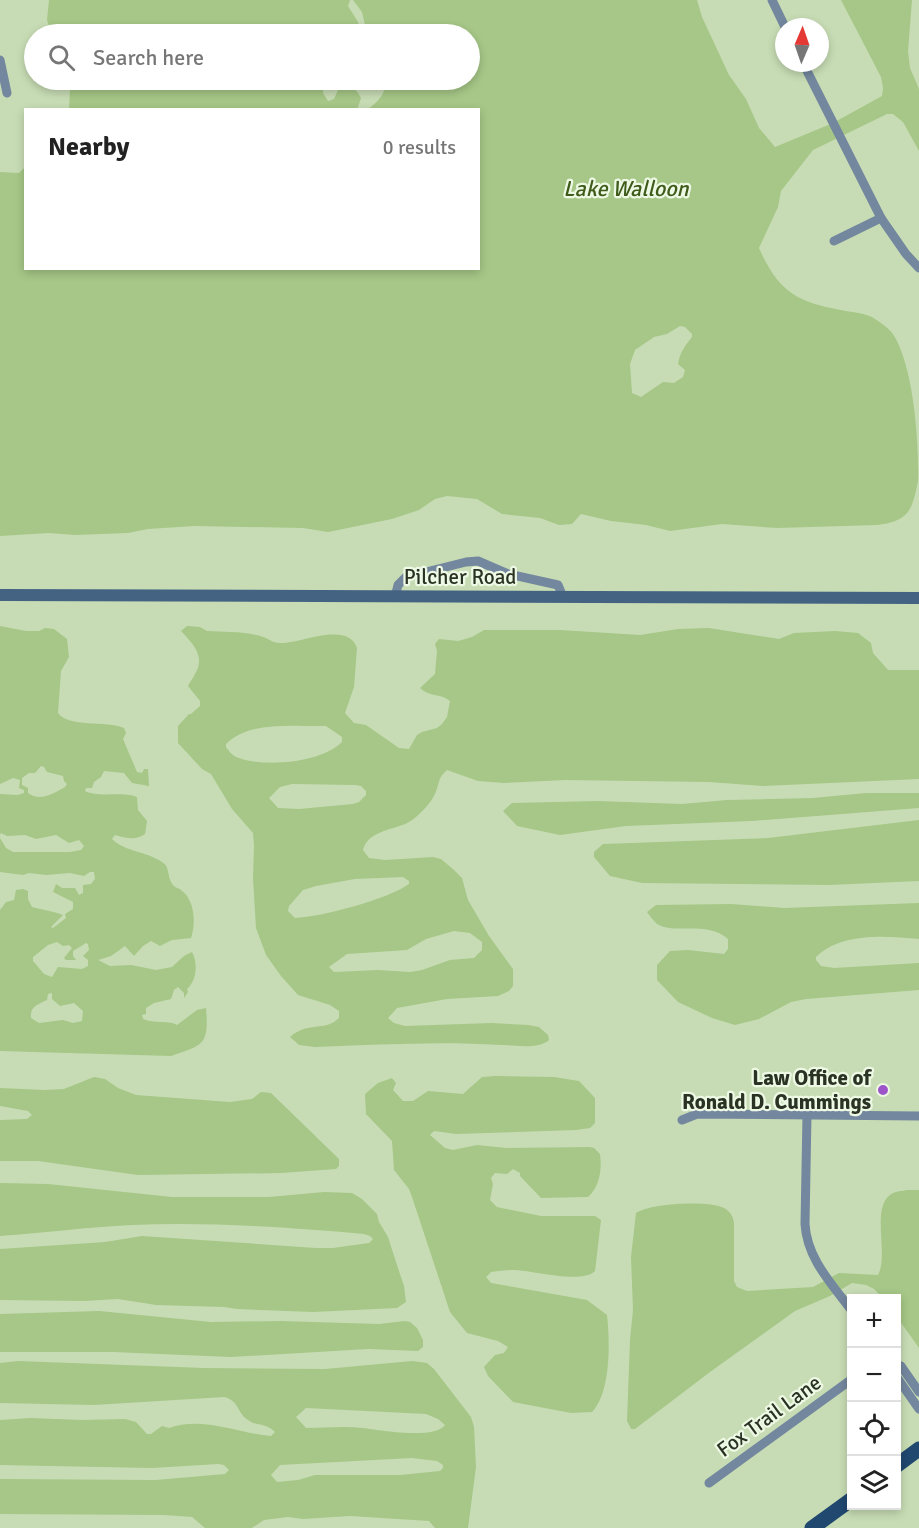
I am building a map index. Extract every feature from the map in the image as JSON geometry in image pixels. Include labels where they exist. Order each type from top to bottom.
[{"type":"main road","points":[[901,1463],[919,1449]]},
{"type":"main road","points":[[814,1527],[847,1503]]},
{"type":"street","points":[[772,0],[781,18]]},
{"type":"street","points":[[0,60],[7,93]]},
{"type":"street","points":[[807,72],[882,218],[906,254],[919,267]]},
{"type":"street","points":[[834,241],[882,218]]},
{"type":"street","points":[[395,597],[398,585],[406,578],[478,561],[508,574],[558,585],[563,597]]},
{"type":"street","name":"Pilcher Road","points":[[0,595],[919,598]]},
{"type":"street","points":[[682,1120],[697,1114],[919,1116]]},
{"type":"street","points":[[807,1115],[805,1233],[811,1252],[847,1305]]},
{"type":"street","points":[[901,1366],[919,1392]]},
{"type":"street","points":[[901,1382],[919,1409]]},
{"type":"street","name":"Fox Trail Lane","points":[[709,1483],[847,1383]]},
{"type":"water","points":[[49,0],[350,0],[348,6],[358,24],[48,24]]},
{"type":"water","name":"Lake Walloon","points":[[353,0],[697,0],[702,17],[729,75],[746,99],[759,128],[775,147],[833,123],[882,96],[881,77],[841,0],[912,0],[908,51],[910,68],[919,89],[919,151],[903,122],[893,114],[887,114],[813,150],[781,191],[778,207],[759,248],[774,275],[790,292],[825,307],[872,317],[893,334],[906,366],[916,426],[918,481],[914,500],[907,513],[896,521],[877,525],[777,528],[722,524],[670,531],[581,514],[572,524],[559,525],[540,518],[502,514],[477,499],[447,496],[435,499],[419,510],[392,519],[328,532],[303,528],[195,526],[148,529],[128,533],[75,535],[49,533],[0,536],[0,172],[19,173],[24,168],[24,270],[480,270],[480,108],[369,108],[381,97],[384,90],[480,90],[480,24],[365,24],[362,12]],"holes":[[[680,326],[685,327],[692,334],[683,349],[678,364],[685,370],[683,377],[674,383],[663,382],[641,397],[632,393],[630,364],[635,350],[654,337],[667,334]]]},
{"type":"water","points":[[70,90],[323,90],[328,101],[334,99],[338,90],[354,90],[361,98],[358,108],[69,108]]},
{"type":"water","points":[[0,626],[26,631],[54,629],[67,639],[69,657],[61,671],[58,713],[70,721],[108,724],[124,728],[126,733],[123,739],[137,772],[142,773],[144,769],[148,769],[149,786],[132,783],[124,773],[104,771],[101,777],[94,782],[92,788],[86,788],[85,791],[137,797],[138,810],[147,821],[145,834],[134,838],[115,835],[112,839],[123,847],[156,858],[165,864],[172,884],[186,894],[193,912],[194,926],[191,938],[172,940],[160,946],[151,941],[134,956],[125,946],[111,956],[98,960],[110,966],[131,965],[156,970],[172,967],[192,952],[196,971],[184,998],[184,993],[178,987],[174,990],[171,999],[154,1003],[146,1008],[146,1014],[142,1015],[143,1019],[177,1025],[197,1010],[206,1008],[205,1037],[197,1046],[171,1056],[0,1051],[0,910],[6,902],[14,900],[16,890],[23,889],[28,891],[28,899],[32,907],[63,915],[51,927],[53,928],[66,918],[65,914],[73,909],[73,902],[53,892],[56,884],[62,888],[75,888],[79,895],[83,893],[83,885],[91,884],[95,879],[94,872],[84,876],[70,873],[23,875],[0,872],[0,838],[6,848],[13,852],[70,852],[81,850],[84,846],[79,840],[69,843],[56,835],[36,839],[25,835],[7,836],[1,833],[0,835],[0,794],[18,795],[24,793],[24,790],[19,788],[20,780],[13,778],[0,784]],"holes":[[[41,766],[47,772],[63,776],[67,784],[65,787],[42,797],[28,793],[28,788],[22,785],[22,778],[29,773],[35,773]],[[57,942],[63,946],[69,945],[72,948],[64,958],[76,960],[73,951],[88,944],[89,950],[83,956],[88,960],[88,966],[82,969],[58,967],[52,977],[44,974],[33,961],[33,957],[48,945]],[[52,993],[52,999],[60,1006],[74,1003],[83,1011],[82,1021],[73,1023],[63,1020],[39,1023],[31,1018],[33,1008],[47,1000],[48,994]]]},
{"type":"water","points":[[187,626],[200,627],[207,631],[250,634],[280,643],[334,634],[352,640],[357,648],[354,687],[345,713],[354,723],[366,725],[399,748],[409,749],[417,735],[437,728],[447,717],[450,701],[427,693],[420,688],[435,674],[437,651],[435,644],[439,639],[458,641],[484,630],[560,630],[640,635],[678,629],[709,628],[779,639],[794,633],[835,631],[858,633],[871,643],[873,653],[888,670],[919,670],[919,779],[763,786],[709,782],[565,780],[504,783],[478,781],[447,770],[440,779],[433,798],[420,813],[403,825],[376,834],[370,838],[363,850],[369,858],[385,860],[433,857],[441,859],[454,870],[462,878],[468,900],[489,936],[513,969],[513,986],[509,991],[498,996],[447,999],[397,1008],[388,1018],[394,1023],[405,1026],[492,1023],[528,1025],[539,1027],[548,1035],[549,1040],[539,1045],[525,1046],[454,1043],[315,1047],[299,1045],[290,1037],[303,1029],[334,1022],[339,1018],[339,1011],[330,1005],[298,995],[266,955],[256,928],[253,833],[232,809],[211,774],[202,769],[178,743],[178,726],[200,706],[200,701],[188,686],[198,668],[199,656],[181,631]],"holes":[[[287,726],[326,726],[342,737],[342,742],[320,755],[276,763],[236,757],[226,747],[226,744],[236,736],[248,731]],[[292,784],[355,785],[361,786],[366,791],[366,795],[353,804],[299,809],[278,808],[269,798],[280,787]],[[403,877],[409,881],[409,884],[386,896],[337,911],[295,918],[288,911],[289,906],[303,890],[355,879]],[[454,931],[470,933],[482,942],[482,950],[474,958],[450,960],[410,972],[378,970],[334,972],[329,967],[347,954],[407,950],[426,939]]]},
{"type":"water","points":[[866,793],[919,793],[919,808],[752,821],[626,826],[560,835],[517,826],[503,811],[512,803],[598,801],[682,804],[727,800],[813,798]]},
{"type":"water","points":[[919,820],[919,881],[829,885],[642,883],[610,876],[594,857],[594,852],[603,844],[768,838]]},
{"type":"water","points":[[919,903],[919,939],[878,937],[851,940],[826,949],[816,957],[816,960],[821,966],[834,968],[919,963],[919,990],[806,999],[791,1002],[759,1019],[735,1025],[712,1018],[678,1002],[657,980],[657,965],[670,951],[688,950],[724,954],[728,949],[728,939],[710,930],[664,927],[657,924],[647,912],[656,905],[731,904],[784,908]]},
{"type":"water","points":[[94,1077],[105,1079],[118,1088],[136,1095],[230,1102],[252,1099],[261,1092],[271,1093],[339,1159],[339,1166],[336,1169],[281,1173],[138,1175],[38,1161],[0,1161],[0,1120],[27,1119],[32,1115],[28,1111],[0,1106],[0,1088],[64,1089]]},
{"type":"water","points":[[482,1077],[554,1077],[579,1081],[595,1098],[595,1123],[590,1128],[456,1134],[434,1131],[430,1135],[445,1148],[453,1150],[477,1145],[507,1148],[590,1147],[600,1154],[599,1177],[588,1197],[541,1198],[520,1176],[520,1173],[513,1169],[507,1174],[495,1173],[491,1178],[493,1184],[490,1200],[497,1207],[541,1216],[595,1216],[601,1220],[595,1271],[589,1275],[569,1277],[509,1270],[491,1272],[486,1277],[491,1283],[587,1300],[607,1315],[609,1352],[606,1380],[603,1392],[592,1412],[571,1413],[513,1402],[488,1376],[484,1367],[495,1355],[504,1353],[508,1347],[498,1341],[467,1333],[450,1312],[409,1189],[394,1170],[392,1141],[366,1114],[365,1094],[378,1083],[392,1078],[396,1083],[393,1090],[403,1101],[413,1101],[428,1091],[463,1094]]},
{"type":"water","points":[[0,1183],[48,1184],[172,1197],[269,1197],[324,1192],[352,1193],[362,1199],[377,1214],[388,1237],[404,1286],[406,1302],[397,1308],[313,1312],[156,1305],[118,1299],[0,1300],[0,1249],[105,1242],[142,1236],[316,1248],[369,1243],[373,1239],[364,1234],[335,1231],[190,1224],[115,1226],[0,1236]]},
{"type":"water","points":[[919,1190],[919,1348],[901,1323],[901,1294],[879,1294],[866,1285],[852,1283],[830,1296],[795,1311],[635,1429],[631,1429],[627,1421],[633,1310],[631,1257],[636,1213],[654,1207],[693,1203],[724,1208],[731,1214],[734,1223],[734,1281],[737,1287],[747,1291],[813,1287],[839,1273],[878,1275],[882,1256],[882,1211],[884,1202],[894,1193]]},
{"type":"water","points":[[99,1311],[211,1322],[280,1321],[379,1324],[405,1321],[417,1328],[423,1340],[423,1347],[418,1351],[368,1349],[231,1357],[113,1352],[0,1352],[0,1314]]},
{"type":"water","points":[[18,1361],[204,1368],[325,1369],[412,1361],[427,1363],[471,1417],[474,1427],[476,1467],[468,1528],[435,1528],[429,1521],[350,1516],[303,1519],[288,1517],[264,1520],[252,1528],[205,1528],[192,1517],[164,1515],[0,1514],[0,1479],[156,1480],[225,1474],[229,1470],[224,1465],[218,1464],[152,1468],[0,1465],[0,1420],[125,1419],[136,1422],[147,1434],[151,1434],[162,1426],[169,1428],[194,1424],[220,1426],[271,1436],[275,1432],[248,1420],[233,1401],[224,1397],[94,1405],[0,1403],[0,1363]],"holes":[[[306,1408],[426,1414],[445,1425],[439,1430],[419,1433],[356,1427],[306,1428],[296,1417]],[[412,1458],[437,1461],[443,1465],[443,1468],[440,1471],[400,1475],[315,1475],[298,1480],[277,1482],[271,1475],[280,1465]]]},
{"type":"place","name":"Law Office of Ronald D. Cummings","points":[[883,1090]]}]
